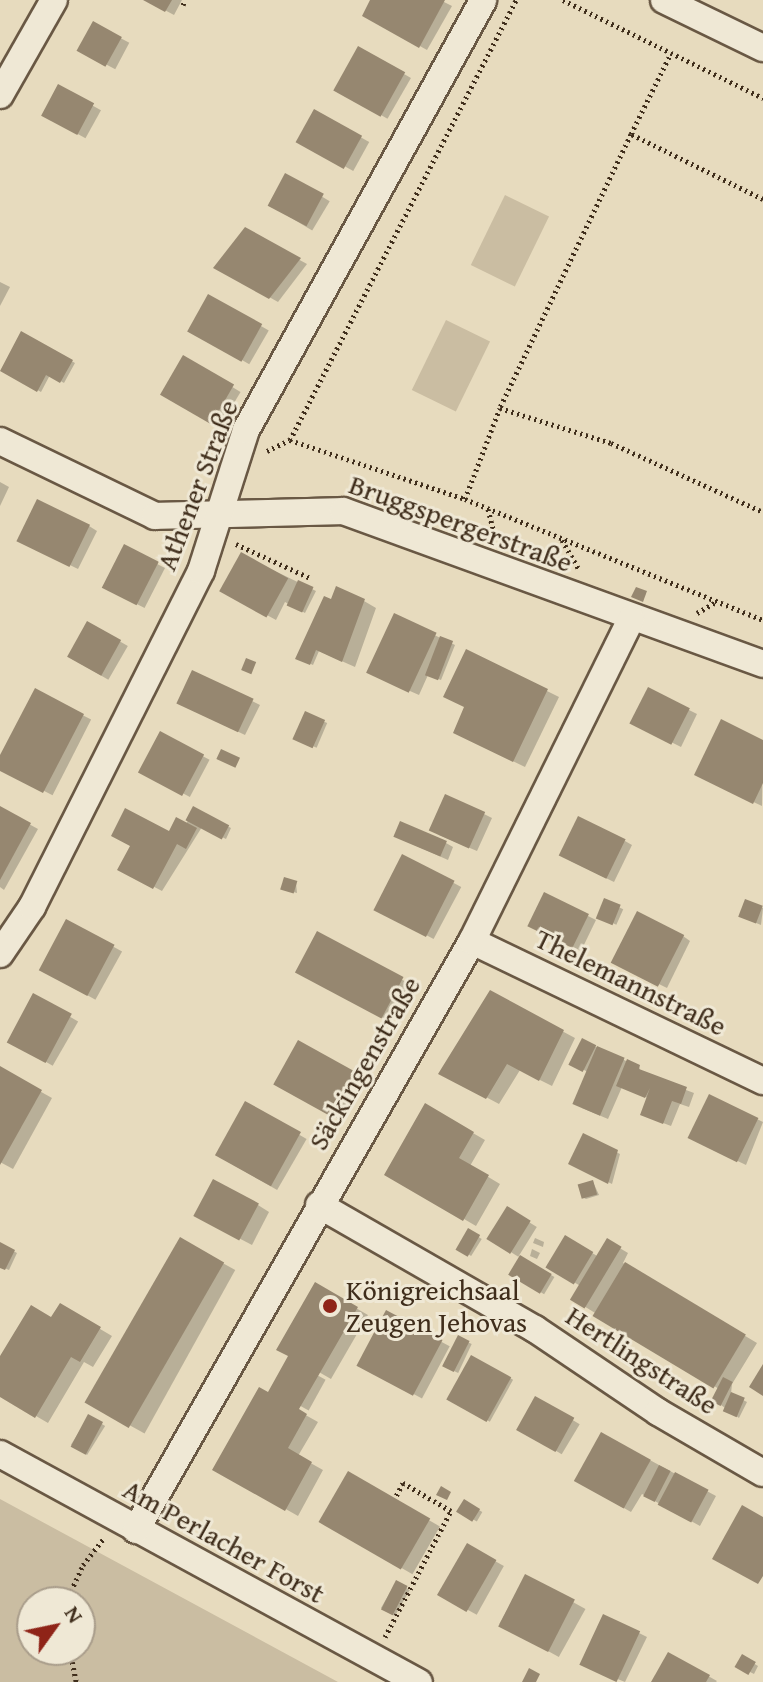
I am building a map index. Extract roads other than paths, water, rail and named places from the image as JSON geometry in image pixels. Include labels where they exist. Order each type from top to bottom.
[{"type":"street","points":[[0,95],[54,0]]},
{"type":"street","name":"Athener Straße","points":[[0,954],[32,907],[201,571],[246,430],[483,0]]},
{"type":"street","points":[[664,0],[763,48]]},
{"type":"street","name":"Bruggspergerstraße","points":[[0,441],[155,516],[216,524],[343,511],[631,619],[763,664]]},
{"type":"street","name":"Säckingenstraße","points":[[128,1525],[472,941],[631,619]]},
{"type":"street","name":"Thelemannstraße","points":[[472,941],[763,1081]]},
{"type":"street","name":"Hertlingstraße","points":[[319,1205],[535,1329],[658,1412],[763,1473]]},
{"type":"street","name":"Am Perlacher Forst","points":[[0,1454],[419,1682]]},
{"type":"place","name":"Königreichsaal Zeugen Jehovas","points":[[330,1306]]}]
